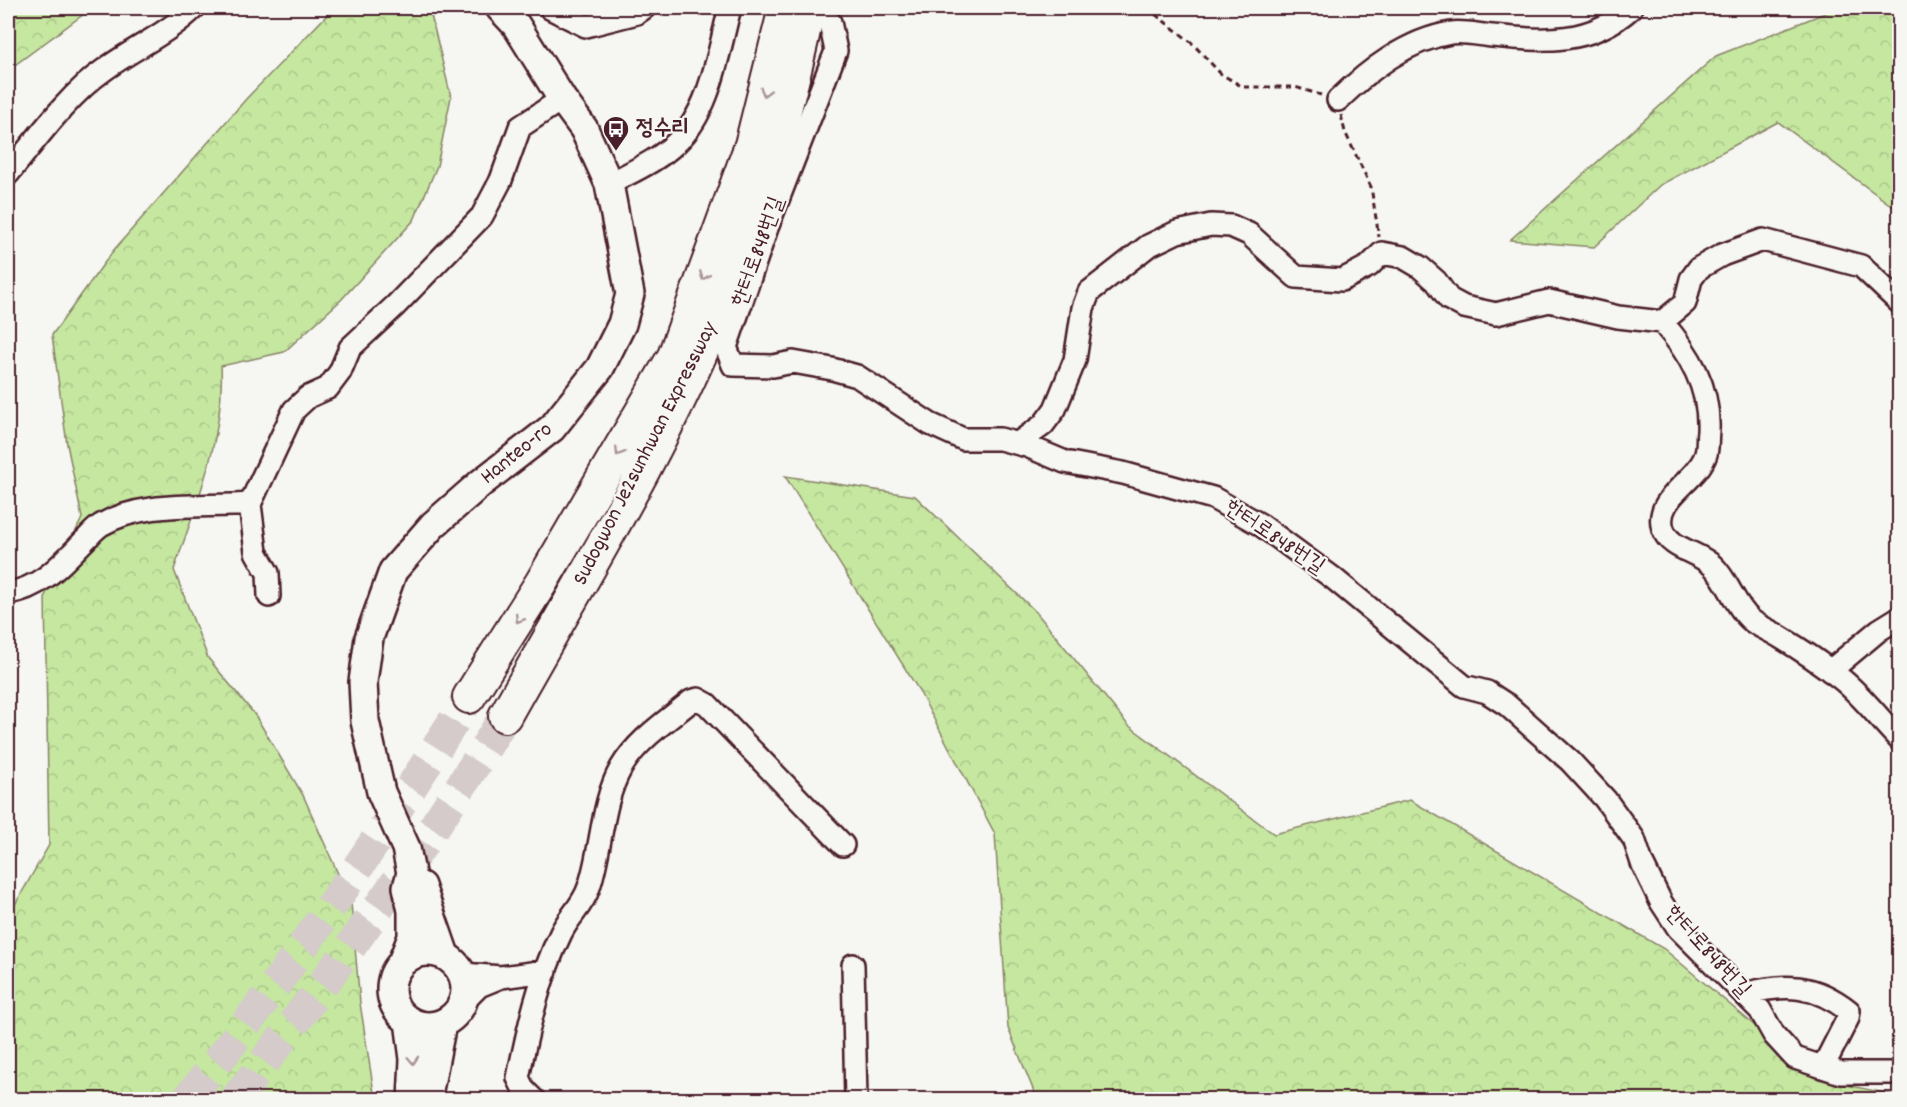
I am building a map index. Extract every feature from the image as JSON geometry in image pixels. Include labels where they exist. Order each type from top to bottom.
[{"type":"highway","name":"Sudogwon Je2sunhwan Expressway","points":[[469,697],[541,583],[674,356],[751,145],[789,30],[809,8]]},
{"type":"highway","name":"Sudogwon Je2sunhwan Expressway","points":[[505,716],[641,473],[683,391],[716,317],[748,236],[789,30]]},
{"type":"main road","name":"Hanteo-ro","points":[[402,962],[412,937],[412,911],[407,887],[411,873],[406,848],[381,792],[365,721],[363,682],[369,638],[393,571],[433,525],[481,483],[552,428],[600,368],[622,324],[630,294],[609,184],[584,129],[562,99],[516,25],[500,8]]},
{"type":"main road","name":"Hanteo-ro","points":[[411,873],[420,883],[454,965]]},
{"type":"main road","points":[[423,951],[454,965],[466,985],[463,1002],[452,1018],[442,1024],[419,1026],[409,1021],[394,1004],[391,993],[395,970],[402,962],[423,951]]},
{"type":"main road","points":[[409,1021],[414,1059],[412,1100]]},
{"type":"main road","points":[[427,1100],[442,1024]]},
{"type":"street","points":[[8,174],[43,129],[102,70],[178,24],[194,8]]},
{"type":"street","points":[[550,8],[586,26],[638,13],[645,8]]},
{"type":"street","points":[[609,184],[658,157],[677,143],[693,122],[711,82],[730,8]]},
{"type":"street","name":"한터로848번길","points":[[819,8],[830,21],[836,51],[767,228],[726,347],[733,365],[773,366],[793,362],[857,376],[930,423],[963,439],[1000,439],[1018,443],[1065,462],[1123,473],[1213,498],[1261,525],[1333,578],[1464,686],[1487,692],[1507,705],[1570,761],[1605,799],[1634,839],[1651,883],[1678,928],[1760,1010],[1774,1035],[1795,1058],[1841,1073],[1899,1072]]},
{"type":"street","points":[[1338,100],[1370,69],[1428,39],[1453,32],[1537,40],[1571,38],[1614,23],[1631,8]]},
{"type":"street","points":[[269,596],[268,573],[256,552],[250,504],[294,410],[308,398],[328,388],[339,372],[350,348],[395,306],[482,216],[501,180],[520,127],[562,99]]},
{"type":"street","points":[[1018,443],[1043,425],[1055,409],[1075,360],[1083,308],[1089,292],[1148,246],[1177,232],[1211,225],[1231,226],[1250,234],[1296,277],[1342,280],[1369,266],[1382,253],[1403,257],[1420,267],[1436,280],[1449,298],[1464,307],[1496,314],[1549,301],[1618,317],[1662,322],[1681,344],[1701,378],[1708,408],[1706,454],[1689,482],[1671,495],[1665,506],[1662,522],[1664,530],[1672,543],[1699,555],[1714,567],[1738,606],[1752,621],[1842,679],[1899,740]]},
{"type":"street","points":[[1662,322],[1685,303],[1691,279],[1700,268],[1722,255],[1763,240],[1861,266],[1899,303]]},
{"type":"street","points":[[8,593],[24,591],[38,584],[58,568],[99,526],[113,519],[157,509],[250,504]]},
{"type":"street","points":[[1830,671],[1879,630],[1899,617]]},
{"type":"street","points":[[534,1100],[524,1090],[518,1078],[537,997],[561,932],[581,907],[590,886],[612,791],[621,768],[649,736],[691,702],[698,699],[707,704],[843,845]]},
{"type":"street","points":[[454,965],[501,977]]},
{"type":"street","points":[[853,965],[856,1100]]},
{"type":"street","points":[[463,1002],[479,986],[501,977],[546,971]]},
{"type":"street","points":[[1744,994],[1764,989],[1797,987],[1839,1004],[1849,1011],[1848,1018],[1823,1067]]},
{"type":"path","points":[[1148,8],[1191,42],[1221,75],[1243,87],[1294,87],[1338,100],[1345,132],[1371,187],[1382,253]]},
{"type":"green space","points":[[8,8],[92,8],[8,70]]},
{"type":"green space","points":[[342,8],[426,8],[430,11],[451,97],[437,166],[414,220],[341,300],[284,352],[221,366],[221,392],[214,444],[200,495],[174,570],[208,658],[255,715],[303,795],[351,903],[360,1003],[375,1099],[8,1099],[8,922],[13,908],[49,845],[45,596],[82,518],[67,444],[52,335],[113,251],[246,99],[328,14]]},
{"type":"green space","points":[[1838,8],[1899,8],[1899,211],[1778,122],[1660,185],[1594,247],[1510,240],[1716,56]]},
{"type":"green space","points":[[785,476],[915,496],[1036,612],[1128,725],[1274,834],[1410,800],[1664,949],[1818,1079],[1899,1096],[1899,1099],[1037,1099],[1008,1028],[995,834],[918,689]]},
{"type":"tunnel","points":[[187,1100],[262,1003],[334,903],[469,697]]},
{"type":"tunnel","points":[[235,1100],[409,864],[505,716]]},
{"type":"place","name":"정수리","points":[[616,152]]}]
